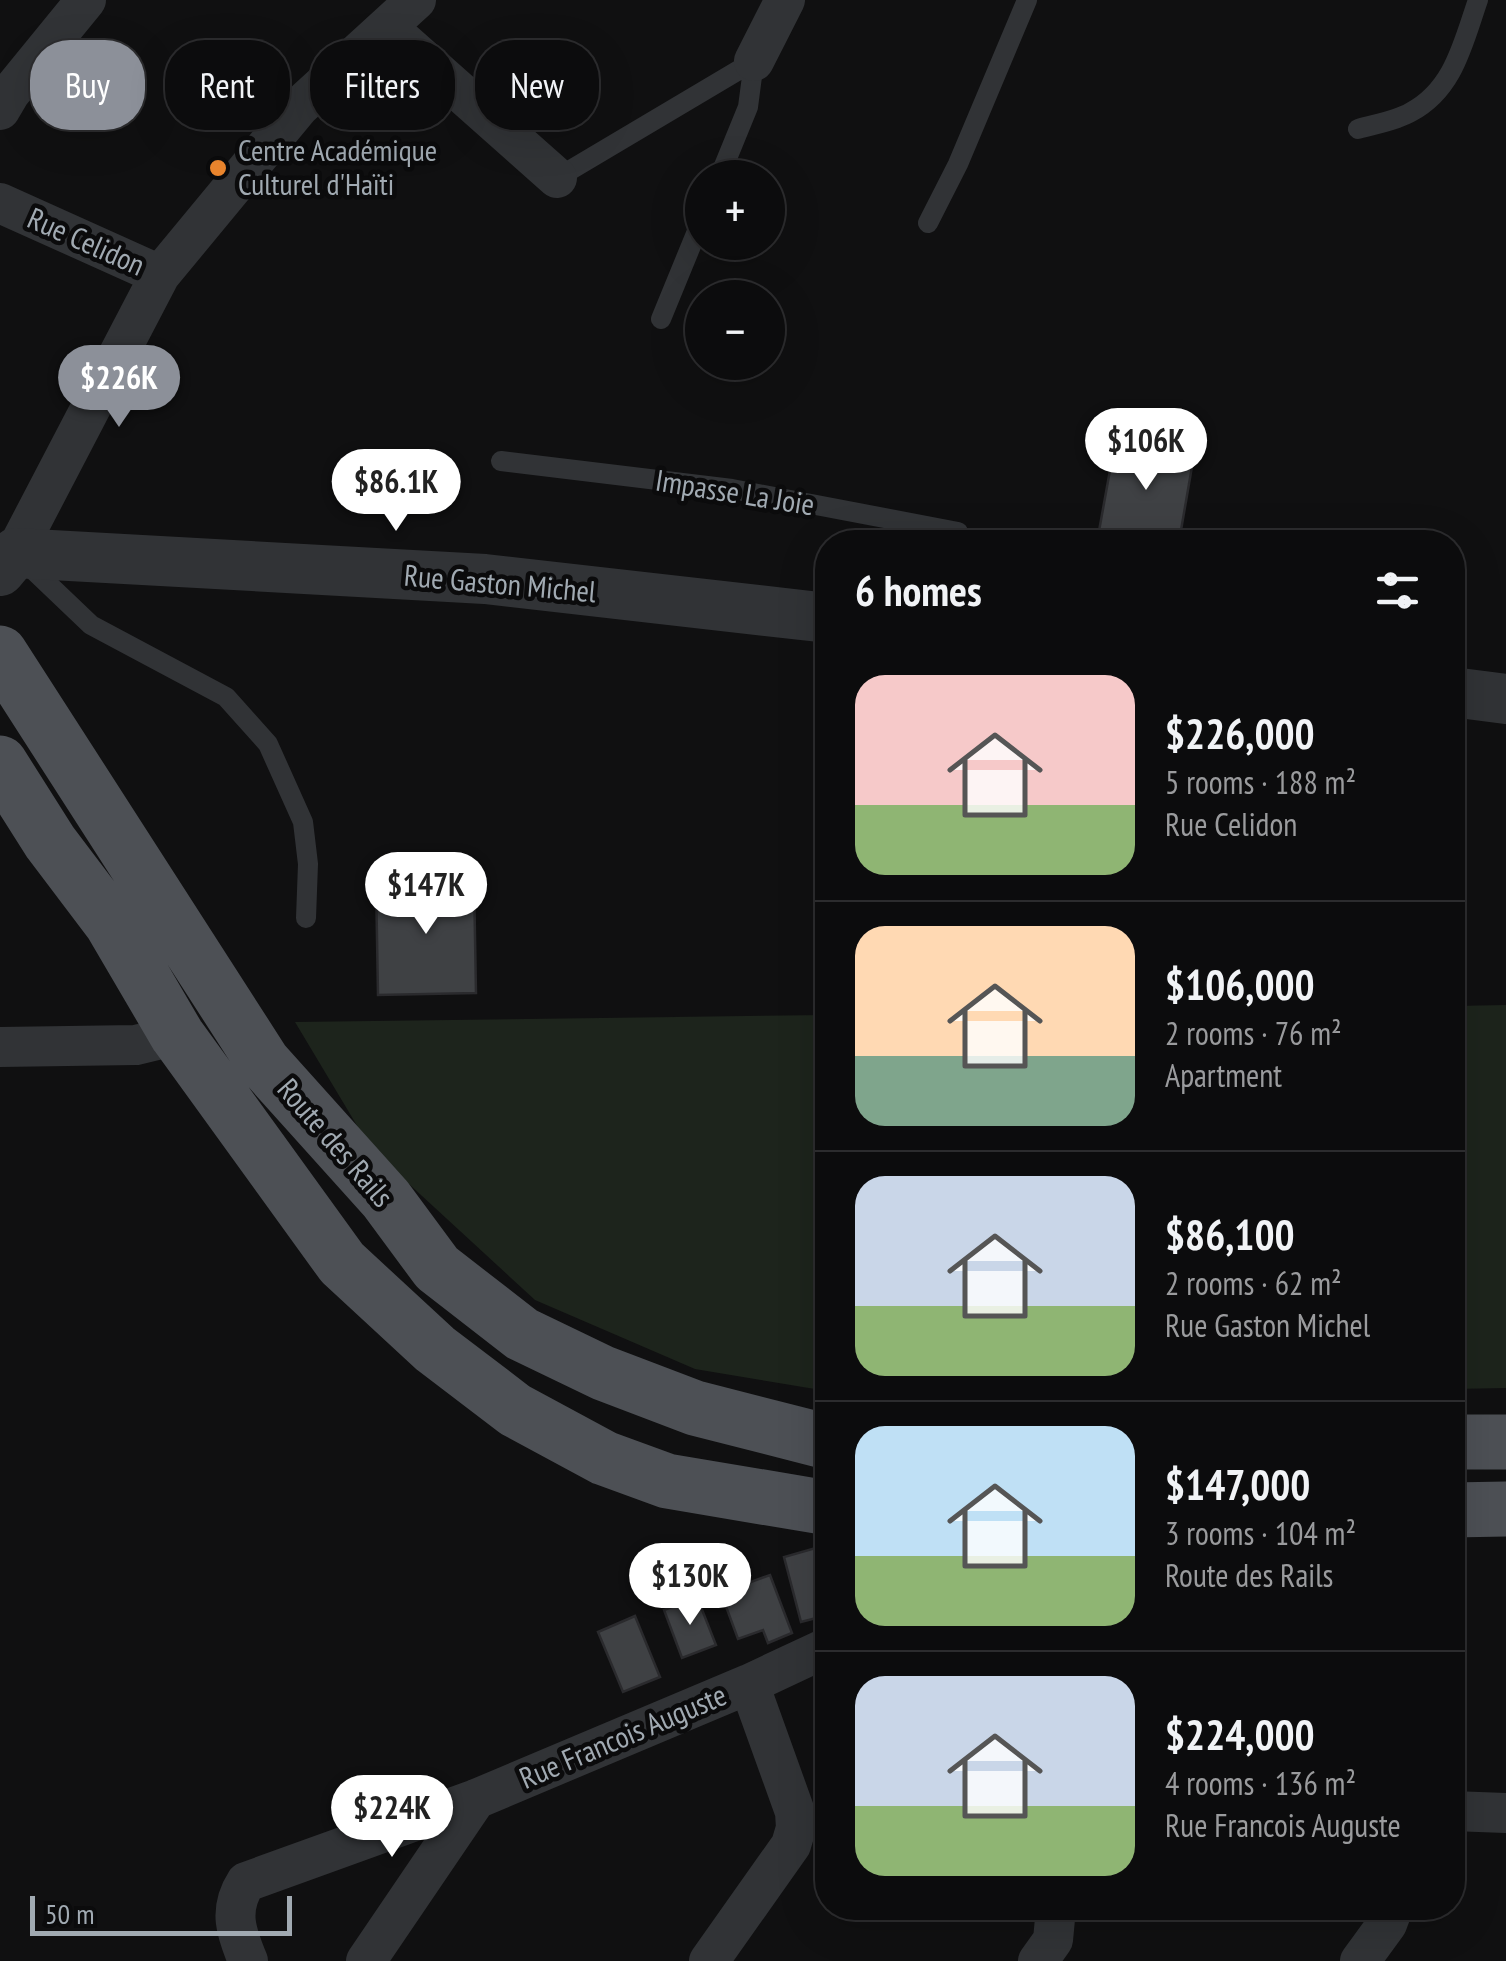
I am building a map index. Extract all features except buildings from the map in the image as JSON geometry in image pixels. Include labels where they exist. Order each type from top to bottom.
[{"type":"main road","name":"Route des Rails","points":[[0,652],[263,1062],[386,1199],[437,1268],[522,1334],[603,1373],[695,1408],[815,1439]]},
{"type":"main road","name":"Route des Rails","points":[[0,763],[50,842],[112,924],[177,1035],[342,1262],[436,1349],[515,1410],[604,1458],[667,1481],[815,1506]]},
{"type":"main road","points":[[1465,1442],[1506,1442]]},
{"type":"main road","points":[[1465,1510],[1506,1509]]},
{"type":"street","points":[[3,97],[86,0]]},
{"type":"street","points":[[754,61],[784,0]]},
{"type":"street","points":[[160,275],[299,107],[401,13],[557,178]]},
{"type":"street","name":"Rue Celidon","points":[[0,203],[160,275],[8,562]]},
{"type":"street","name":"Rue Gaston Michel","points":[[8,562],[485,580],[815,617]]},
{"type":"street","points":[[1465,693],[1506,698]]},
{"type":"street","points":[[0,1047],[136,1046],[177,1035]]},
{"type":"street","name":"Rue Francois Auguste","points":[[248,1961],[234,1929],[234,1908],[246,1882],[476,1798],[815,1653]]},
{"type":"street","points":[[709,1961],[791,1844],[796,1828],[794,1812],[749,1684]]},
{"type":"street","points":[[366,1961],[476,1798]]},
{"type":"street","points":[[1465,1811],[1506,1813]]},
{"type":"street","points":[[1038,1961],[1053,1940],[1055,1920]]},
{"type":"street","points":[[1360,1961],[1389,1920]]},
{"type":"lane","points":[[928,222],[958,164],[1027,0]]},
{"type":"lane","points":[[1358,129],[1410,113],[1438,93],[1452,72],[1478,0]]},
{"type":"lane","points":[[726,160],[748,107],[754,61]]},
{"type":"lane","points":[[557,178],[754,61]]},
{"type":"lane","points":[[661,320],[685,260]]},
{"type":"lane","name":"Impasse La Joie","points":[[500,460],[732,489],[947,530]]},
{"type":"lane","points":[[8,562],[92,625],[226,697],[268,744],[303,822],[308,864],[306,918]]},
{"type":"shaded area","points":[[1506,1005],[1506,1388],[1465,1389],[1465,1006]]},
{"type":"shaded area","points":[[815,1015],[815,1389],[695,1369],[535,1300],[371,1149],[295,1022]]},
{"type":"place","name":"Centre Académique Culturel d'Haïti","points":[[218,168]]}]
